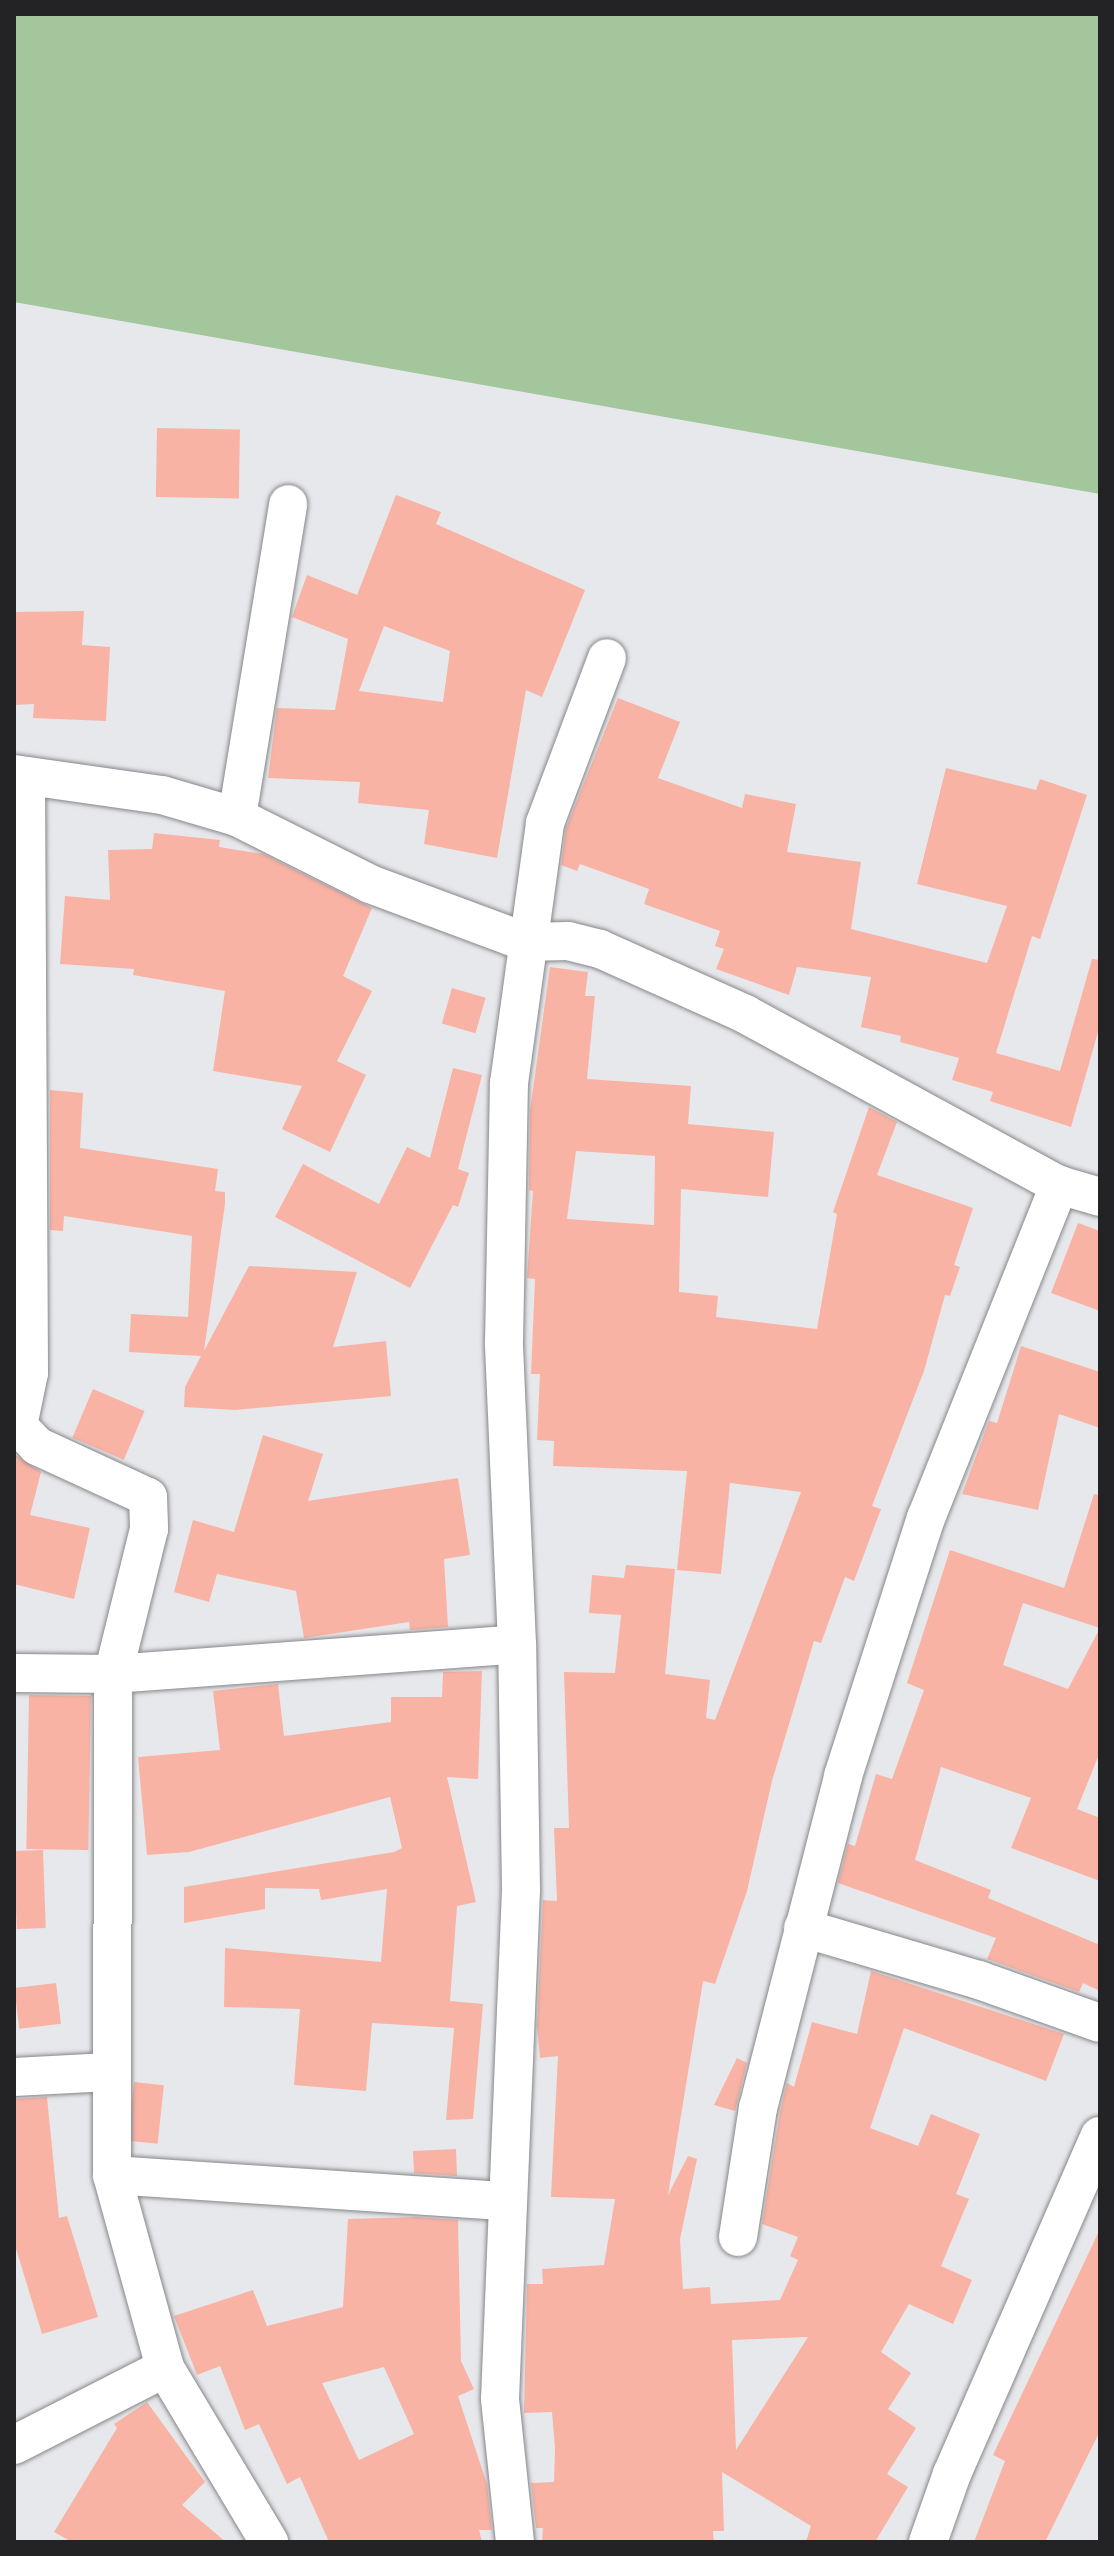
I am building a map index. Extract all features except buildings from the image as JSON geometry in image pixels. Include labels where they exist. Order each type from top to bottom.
[{"type":"street","points":[[237,817],[288,504]]},
{"type":"street","points":[[515,2542],[500,2399],[521,1890],[517,1644],[504,1342],[509,1083],[526,942],[545,823],[607,658]]},
{"type":"street","points":[[269,2542],[165,2368],[112,2175],[109,2072],[113,1674],[149,1529],[148,1497],[37,1446],[18,1426],[29,1373],[20,775],[162,795],[237,817],[370,884],[526,942],[568,941],[600,949],[745,1014],[1059,1185],[1100,1197]]},
{"type":"street","points":[[738,2237],[758,2108],[843,1776],[926,1518],[1059,1185]]},
{"type":"street","points":[[14,1673],[113,1674],[517,1644]]},
{"type":"street","points":[[803,1928],[979,1980],[1100,2023]]},
{"type":"street","points":[[14,2077],[109,2072]]},
{"type":"street","points":[[928,2542],[952,2474],[1100,2136]]},
{"type":"street","points":[[112,2175],[506,2201]]},
{"type":"street","points":[[14,2445],[165,2368]]},
{"type":"green space","points":[[14,14],[1100,14],[1100,494],[14,302]]}]
